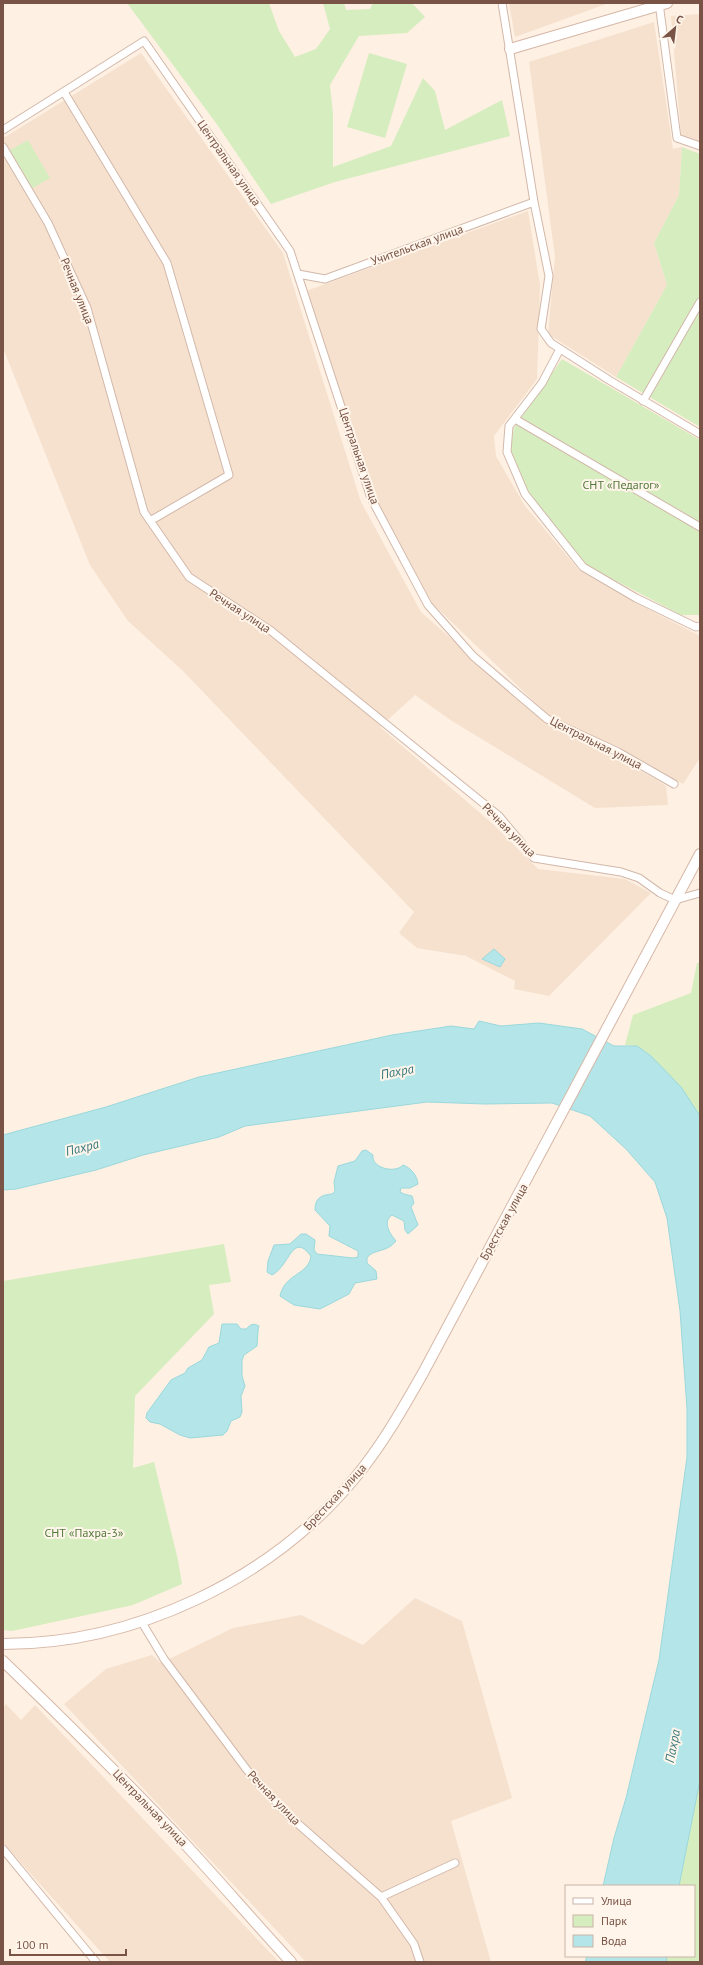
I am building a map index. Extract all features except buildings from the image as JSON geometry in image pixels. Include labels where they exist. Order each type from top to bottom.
[{"type":"main road","points":[[510,49],[662,4]]},
{"type":"main road","name":"Брестская улица","points":[[3,1644],[36,1643],[89,1635],[141,1621],[180,1607],[217,1589],[253,1568],[287,1544],[310,1526],[354,1480],[380,1446],[404,1407],[528,1178],[700,854]]},
{"type":"main road","name":"Центральная улица","points":[[3,1661],[62,1716],[186,1845],[291,1962]]},
{"type":"street","points":[[502,3],[534,202],[549,276],[541,329],[551,343],[560,349],[643,401],[700,434]]},
{"type":"street","points":[[662,4],[677,138],[700,146]]},
{"type":"street","name":"Центральная улица","points":[[64,92],[144,41],[290,251],[371,498],[428,606],[473,656],[547,719],[618,752],[674,784]]},
{"type":"street","points":[[3,130],[64,92],[167,263],[229,475],[150,521]]},
{"type":"street","name":"Речная улица","points":[[3,147],[48,223],[87,308],[144,512],[189,577],[270,630],[499,816],[534,858],[621,872],[639,878],[660,893],[675,900]]},
{"type":"street","name":"Учительская улица","points":[[298,274],[325,278],[534,202]]},
{"type":"street","points":[[643,401],[700,302]]},
{"type":"street","points":[[560,349],[542,383],[509,426],[507,452],[525,494],[583,567],[636,598],[696,627],[700,626]]},
{"type":"street","points":[[515,419],[700,527]]},
{"type":"street","points":[[675,900],[700,893]]},
{"type":"street","name":"Речная улица","points":[[141,1621],[164,1659],[246,1770],[288,1815],[381,1897],[414,1944],[420,1962]]},
{"type":"street","points":[[3,1849],[96,1962]]},
{"type":"street","points":[[381,1897],[455,1863]]},
{"type":"shaded area","points":[[509,3],[609,3],[515,37]]},
{"type":"shaded area","points":[[700,14],[700,142],[681,135],[671,16]]},
{"type":"shaded area","points":[[654,22],[673,149],[682,147],[679,195],[654,243],[667,285],[616,377],[548,334],[555,257],[529,62]]},
{"type":"shaded area","points":[[141,53],[283,253],[361,502],[421,612],[547,723],[654,778],[666,786],[668,805],[595,808],[452,721],[415,695],[380,727],[493,824],[538,869],[625,879],[651,893],[549,996],[514,989],[515,981],[466,956],[417,948],[399,933],[414,912],[183,671],[128,621],[90,565],[3,348],[3,134],[5,137]]},
{"type":"shaded area","points":[[528,211],[540,285],[537,379],[494,436],[496,456],[525,506],[579,570],[638,604],[700,636],[700,758],[683,784],[549,716],[432,603],[375,498],[306,291]]},
{"type":"shaded area","points":[[415,1598],[462,1621],[512,1798],[451,1821],[491,1962],[306,1962],[64,1704],[106,1669],[152,1655],[161,1663],[233,1628],[301,1615],[363,1645]]},
{"type":"shaded area","points":[[6,1704],[21,1720],[35,1705],[279,1962],[110,1962],[3,1843],[3,1708]]},
{"type":"green space","points":[[127,3],[269,3],[279,31],[295,57],[316,49],[330,29],[323,3],[344,3],[346,10],[370,9],[373,3],[412,3],[425,17],[407,33],[359,36],[330,85],[333,114],[333,167],[391,146],[423,78],[435,91],[445,130],[502,100],[510,136],[335,182],[271,204],[216,123]]},
{"type":"green space","points":[[369,53],[407,64],[385,138],[347,127]]},
{"type":"green space","points":[[28,140],[50,178],[31,189],[10,150]]},
{"type":"green space","points":[[682,147],[700,154],[700,427],[616,377],[667,285],[654,243],[679,195]]},
{"type":"green space","name":"СНТ «Педагог»","points":[[562,359],[700,440],[700,615],[681,615],[584,564],[529,494],[510,453],[514,428]]},
{"type":"green space","points":[[697,963],[700,963],[700,1116],[681,1087],[637,1046],[625,1045],[633,1015],[691,993]]},
{"type":"green space","name":"СНТ «Пахра-3»","points":[[224,1244],[231,1282],[209,1285],[214,1314],[135,1396],[133,1468],[154,1462],[178,1560],[182,1584],[133,1605],[12,1631],[3,1630],[3,1281]]},
{"type":"green space","points":[[700,1780],[700,1962],[666,1962],[667,1957],[695,1957],[695,1885],[679,1885]]},
{"type":"water","points":[[494,949],[505,959],[500,967],[482,959]]},
{"type":"water","name":"Пахра","points":[[479,1021],[501,1026],[539,1023],[582,1029],[614,1046],[637,1046],[651,1056],[681,1087],[700,1116],[700,1780],[679,1885],[603,1885],[659,1660],[687,1457],[687,1408],[680,1311],[667,1218],[655,1182],[626,1149],[590,1116],[552,1103],[485,1104],[427,1102],[245,1126],[219,1137],[143,1155],[96,1170],[16,1189],[3,1190],[3,1135],[106,1107],[199,1077],[392,1035],[451,1026],[474,1029]]},
{"type":"water","points":[[366,1150],[373,1155],[373,1160],[380,1166],[395,1169],[403,1165],[411,1170],[415,1175],[418,1184],[410,1188],[401,1188],[400,1192],[412,1196],[414,1203],[411,1207],[418,1225],[408,1234],[405,1230],[404,1221],[392,1215],[389,1218],[387,1224],[388,1228],[396,1241],[388,1247],[372,1253],[367,1258],[367,1263],[376,1271],[377,1279],[355,1283],[349,1294],[320,1309],[294,1305],[280,1296],[283,1288],[291,1278],[306,1267],[311,1256],[305,1249],[299,1247],[291,1253],[278,1271],[272,1275],[267,1272],[268,1261],[274,1245],[290,1244],[301,1234],[306,1234],[315,1240],[314,1250],[317,1254],[353,1258],[358,1257],[358,1251],[329,1236],[330,1226],[315,1210],[315,1206],[319,1198],[332,1194],[335,1191],[334,1182],[338,1166],[355,1161],[362,1151]]},
{"type":"water","points":[[222,1324],[237,1324],[241,1329],[246,1329],[252,1324],[259,1326],[257,1346],[244,1355],[242,1360],[242,1376],[245,1386],[241,1396],[242,1412],[240,1417],[231,1421],[227,1431],[223,1435],[190,1438],[180,1435],[160,1424],[150,1422],[146,1418],[147,1413],[171,1380],[185,1373],[188,1368],[202,1360],[209,1347],[219,1343]]},
{"type":"water","points":[[587,1957],[667,1957],[666,1962],[585,1962]]}]
